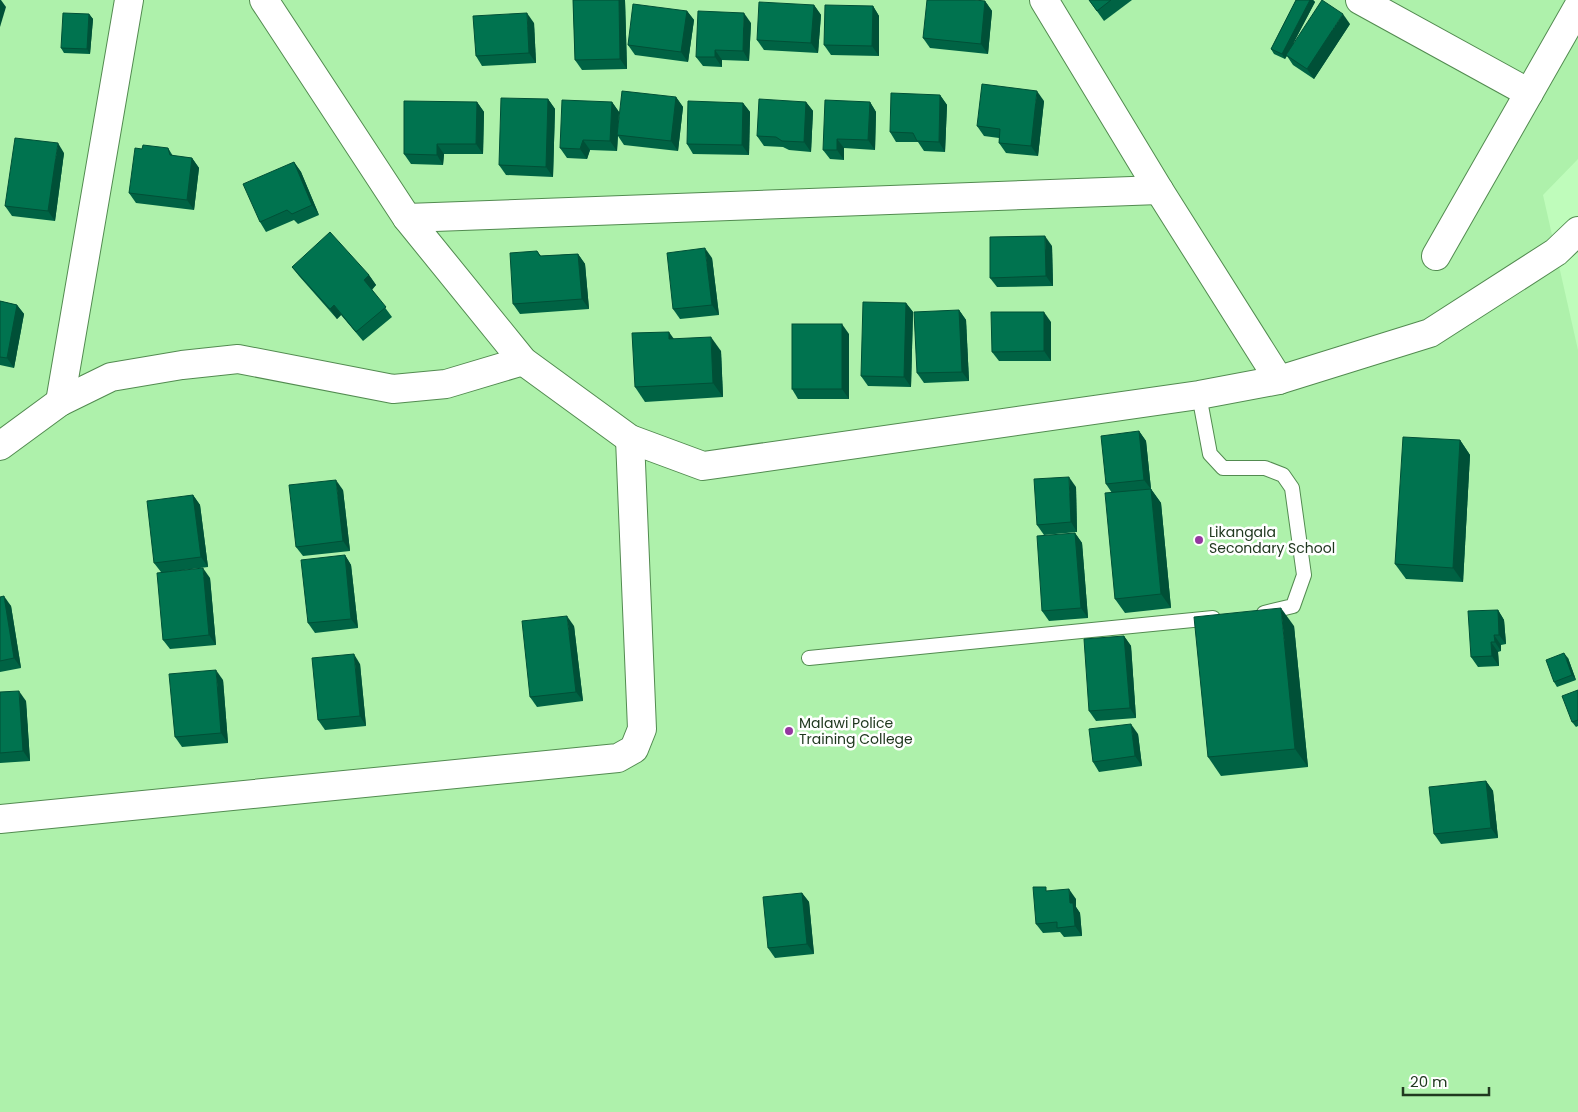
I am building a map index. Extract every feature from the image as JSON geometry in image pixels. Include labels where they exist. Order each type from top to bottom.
[{"type":"street","points":[[60,402],[128,0]]},
{"type":"street","points":[[264,0],[407,218],[524,361],[630,439],[703,466],[1199,395],[1279,380],[1430,333],[1556,252],[1578,231]]},
{"type":"street","points":[[1044,0],[1159,190],[1279,380]]},
{"type":"street","points":[[1360,0],[1529,93]]},
{"type":"street","points":[[1436,256],[1578,6]]},
{"type":"street","points":[[407,218],[1159,190]]},
{"type":"street","points":[[0,446],[60,402],[111,377],[182,365],[238,359],[394,389],[446,384],[524,361]]},
{"type":"street","points":[[0,819],[618,758],[634,749],[642,729],[630,439]]},
{"type":"lane","points":[[1199,395],[1210,454],[1223,468],[1265,468],[1283,475],[1292,488],[1304,575],[1292,606],[1267,613],[1248,615]]},
{"type":"lane","points":[[809,658],[1228,617]]},
{"type":"shaded area","name":"Malawi Police Training College","points":[[0,0],[1578,0],[1578,159],[1543,195],[1578,350],[1578,1112],[0,1112]]},
{"type":"building","points":[[573,0],[619,0],[620,59],[575,60]]},
{"type":"building","points":[[927,0],[985,1],[981,44],[923,38]]},
{"type":"building","points":[[1089,0],[1111,0],[1097,11]]},
{"type":"building","points":[[1296,0],[1310,0],[1282,54],[1271,49]]},
{"type":"building","points":[[1322,0],[1343,14],[1307,69],[1286,55]]},
{"type":"building","points":[[759,2],[814,5],[811,43],[757,40]]},
{"type":"building","points":[[633,4],[687,11],[681,52],[628,45]]},
{"type":"building","points":[[825,5],[873,6],[872,46],[824,45]]},
{"type":"building","points":[[698,11],[744,13],[743,51],[715,50],[715,57],[696,57]]},
{"type":"building","points":[[63,13],[89,14],[87,49],[61,48]]},
{"type":"building","points":[[527,13],[529,53],[476,56],[473,16]]},
{"type":"building","points":[[982,84],[1037,91],[1031,146],[999,143],[1000,129],[977,126]]},
{"type":"building","points":[[622,91],[676,97],[671,141],[617,135]]},
{"type":"building","points":[[891,93],[940,95],[939,142],[917,141],[913,133],[890,132]]},
{"type":"building","points":[[501,98],[548,99],[546,167],[499,165]]},
{"type":"building","points":[[759,99],[806,102],[804,142],[782,141],[776,137],[757,136]]},
{"type":"building","points":[[562,100],[612,102],[610,141],[583,140],[580,149],[560,148]]},
{"type":"building","points":[[825,100],[870,102],[868,140],[837,139],[837,150],[823,150]]},
{"type":"building","points":[[404,101],[477,102],[476,144],[437,144],[437,155],[404,154]]},
{"type":"building","points":[[688,101],[743,103],[742,145],[687,144]]},
{"type":"building","points":[[15,138],[58,143],[48,211],[5,206]]},
{"type":"building","points":[[143,145],[168,148],[170,155],[192,158],[187,200],[129,193],[135,148],[142,149]]},
{"type":"building","points":[[294,162],[312,205],[292,214],[287,210],[260,222],[243,184]]},
{"type":"building","points":[[330,232],[369,275],[364,280],[386,307],[356,332],[334,305],[330,309],[292,267]]},
{"type":"building","points":[[1045,236],[1046,276],[990,278],[990,237]]},
{"type":"building","points":[[705,248],[712,305],[673,309],[667,253]]},
{"type":"building","points":[[537,251],[540,256],[578,254],[582,299],[513,304],[510,253]]},
{"type":"building","points":[[0,301],[17,305],[7,358],[0,357]]},
{"type":"building","points":[[863,302],[906,303],[904,377],[861,376]]},
{"type":"building","points":[[959,310],[962,372],[917,373],[914,312]]},
{"type":"building","points":[[991,312],[1044,312],[1044,351],[992,352]]},
{"type":"building","points":[[792,324],[842,324],[842,389],[792,389]]},
{"type":"building","points":[[669,332],[669,339],[711,337],[713,383],[635,387],[632,333]]},
{"type":"building","points":[[1139,431],[1144,480],[1106,484],[1101,436]]},
{"type":"building","points":[[1403,437],[1460,440],[1453,568],[1395,564]]},
{"type":"building","points":[[1069,477],[1071,522],[1037,525],[1034,479]]},
{"type":"building","points":[[336,480],[343,541],[296,547],[289,485]]},
{"type":"building","points":[[1151,489],[1161,594],[1115,599],[1105,493]]},
{"type":"building","points":[[193,495],[201,557],[154,563],[147,501]]},
{"type":"building","points":[[1075,533],[1081,608],[1042,611],[1037,536]]},
{"type":"building","points":[[345,555],[351,619],[308,623],[301,560]]},
{"type":"building","points":[[203,568],[209,635],[163,640],[157,573]]},
{"type":"building","points":[[4,596],[14,658],[0,661],[0,597]]},
{"type":"building","points":[[1281,608],[1295,749],[1208,757],[1194,617]]},
{"type":"building","points":[[1498,610],[1499,635],[1494,635],[1495,642],[1491,642],[1492,656],[1471,657],[1468,611]]},
{"type":"building","points":[[567,616],[576,692],[530,697],[522,621]]},
{"type":"building","points":[[1124,636],[1130,708],[1089,711],[1084,639]]},
{"type":"building","points":[[1564,653],[1572,675],[1554,682],[1546,660]]},
{"type":"building","points":[[354,654],[360,716],[318,720],[312,658]]},
{"type":"building","points":[[216,670],[221,733],[175,737],[169,674]]},
{"type":"building","points":[[1578,690],[1578,720],[1572,722],[1562,696]]},
{"type":"building","points":[[19,691],[23,751],[0,753],[0,692]]},
{"type":"building","points":[[1131,724],[1135,756],[1093,762],[1089,729]]},
{"type":"building","points":[[1486,781],[1491,828],[1434,834],[1429,787]]},
{"type":"building","points":[[1033,887],[1046,887],[1046,891],[1069,889],[1070,903],[1073,903],[1075,926],[1057,928],[1057,922],[1036,924]]},
{"type":"building","points":[[802,893],[807,944],[768,948],[763,897]]},
{"type":"place","name":"Likangala Secondary School","points":[[1199,540]]},
{"type":"place","name":"Malawi Police Training College","points":[[789,731]]}]
